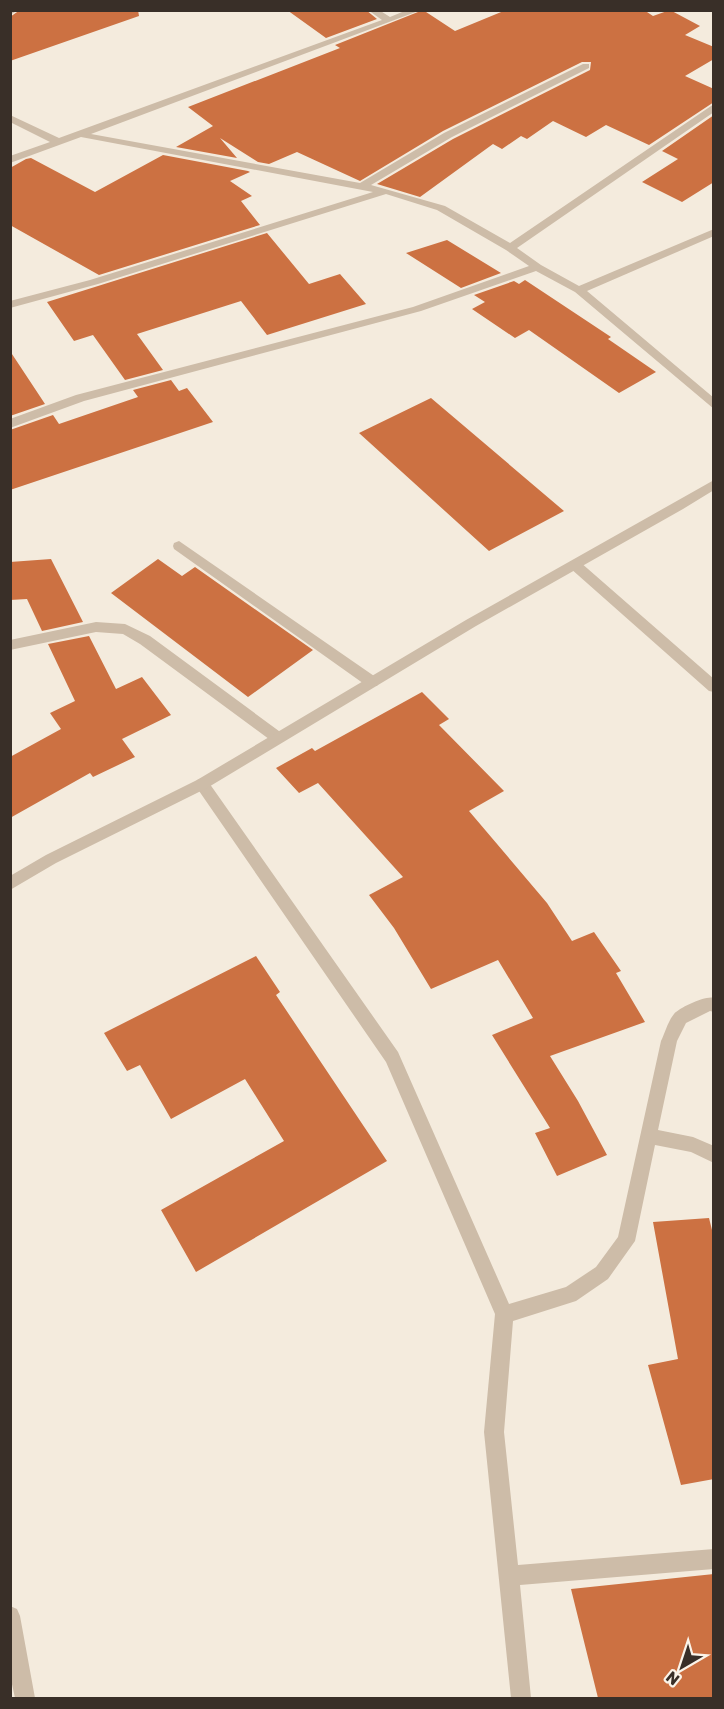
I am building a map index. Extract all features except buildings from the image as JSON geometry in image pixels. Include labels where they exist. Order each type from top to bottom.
[{"type":"street","points":[[372,10],[388,20]]},
{"type":"street","points":[[10,160],[417,10]]},
{"type":"street","points":[[364,185],[448,135],[586,66]]},
{"type":"street","points":[[510,248],[714,107]]},
{"type":"street","points":[[10,118],[61,143]]},
{"type":"street","points":[[83,135],[364,185],[441,207],[579,291],[714,405]]},
{"type":"street","points":[[10,305],[94,282],[386,191]]},
{"type":"street","points":[[579,291],[714,232]]},
{"type":"street","points":[[10,424],[80,398],[417,309],[537,267]]},
{"type":"street","points":[[10,884],[51,859],[202,784],[372,682],[714,484]]},
{"type":"street","points":[[179,546],[372,682]]},
{"type":"street","points":[[574,565],[714,687]]},
{"type":"street","points":[[10,645],[96,627],[125,629],[145,640],[278,738]]},
{"type":"street","points":[[202,784],[392,1057],[504,1314],[494,1432],[521,1698]]},
{"type":"street","points":[[504,1314],[570,1295],[602,1273],[626,1241],[669,1041],[680,1018],[709,1003],[714,1005]]},
{"type":"street","points":[[649,1136],[693,1145],[714,1155]]},
{"type":"street","points":[[510,1576],[714,1559]]},
{"type":"street","points":[[10,1616],[25,1698]]}]
